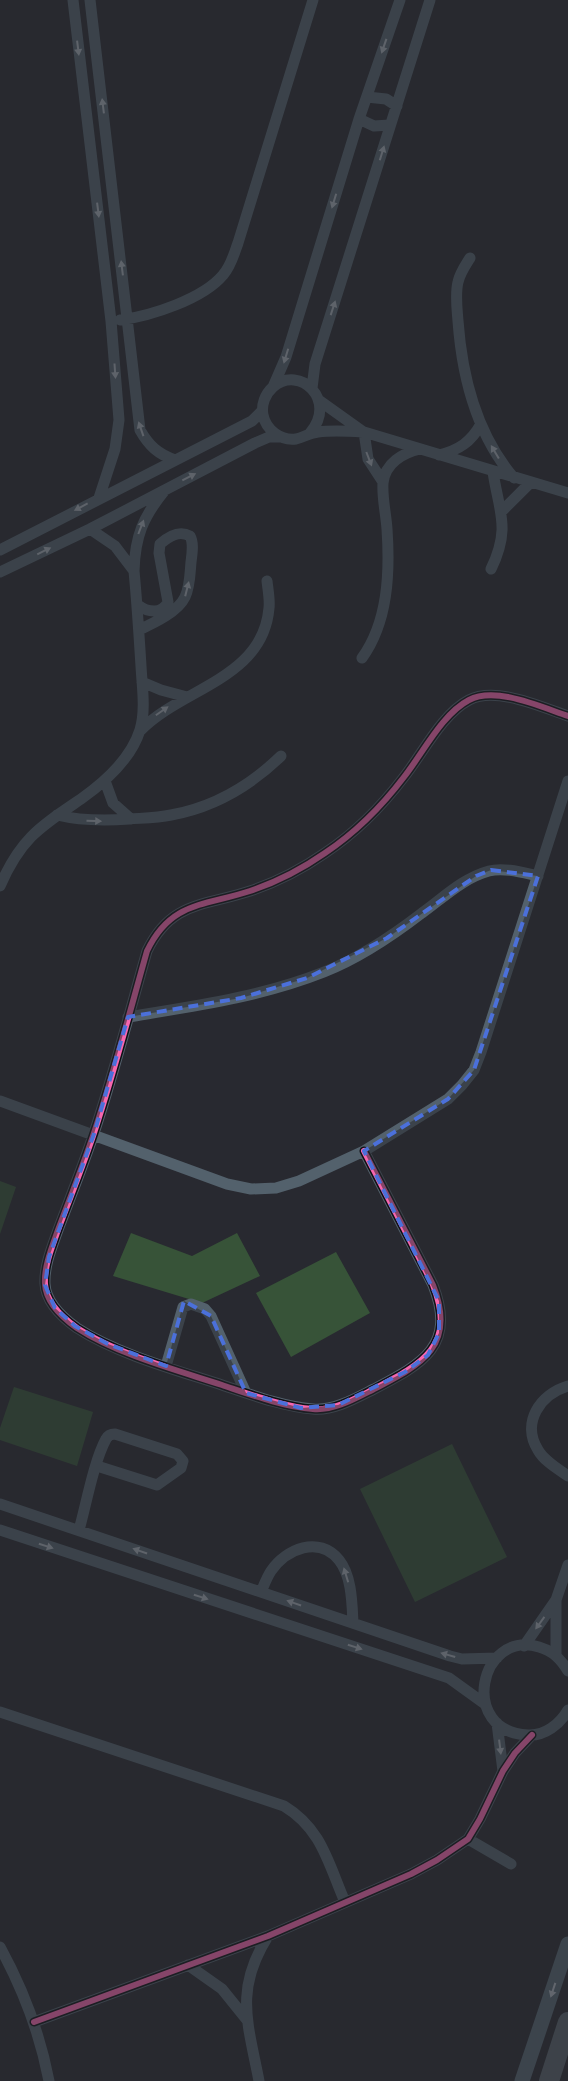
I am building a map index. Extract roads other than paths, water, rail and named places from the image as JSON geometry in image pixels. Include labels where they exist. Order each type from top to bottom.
[{"type":"highway","points":[[549,2081],[568,2022]]},
{"type":"main road","points":[[522,2081],[568,1944]]},
{"type":"street","points":[[72,0],[111,321],[119,426],[115,449],[99,498]]},
{"type":"street","points":[[90,0],[140,430],[148,444],[160,454],[175,460]]},
{"type":"street","points":[[111,321],[128,319],[154,312],[195,295],[210,287],[228,267],[238,243],[313,0]]},
{"type":"street","points":[[0,550],[252,421],[262,411],[264,402],[286,357],[359,119],[400,0]]},
{"type":"street","points":[[312,388],[315,364],[430,0]]},
{"type":"street","points":[[367,96],[380,97],[397,106]]},
{"type":"street","points":[[359,119],[374,126],[390,125]]},
{"type":"street","points":[[470,258],[462,270],[458,283],[457,304],[464,365],[481,424],[495,452],[514,478]]},
{"type":"street","points":[[273,387],[290,381],[298,381],[312,388],[320,401],[364,432],[368,459],[383,482]]},
{"type":"street","points":[[310,432],[320,418],[320,401]]},
{"type":"street","points":[[262,411],[268,426],[280,437]]},
{"type":"street","points":[[439,455],[452,452],[464,445],[474,436],[481,424]]},
{"type":"street","points":[[0,572],[90,529],[269,437],[296,439],[310,432],[364,432],[568,493]]},
{"type":"street","points":[[362,658],[372,644],[380,623],[385,598],[388,569],[383,482],[388,470],[396,459],[407,452],[420,449]]},
{"type":"street","points":[[491,569],[502,540],[502,511],[493,472]]},
{"type":"street","points":[[502,511],[530,483]]},
{"type":"street","points":[[140,730],[143,705],[138,605],[134,571],[135,549],[140,527],[150,507],[164,490]]},
{"type":"street","points":[[90,529],[115,546],[134,571]]},
{"type":"street","points":[[139,630],[185,598],[188,588],[193,542],[190,536],[184,532],[170,536],[158,548],[168,609]]},
{"type":"street","points":[[0,886],[8,867],[22,846],[37,830],[105,782],[122,761],[140,730],[157,714],[225,677],[255,647],[266,627],[270,607],[267,581]]},
{"type":"street","points":[[138,605],[150,611],[168,609]]},
{"type":"street","points":[[142,682],[161,690],[187,697]]},
{"type":"street","points":[[364,1151],[429,1276],[439,1301],[441,1321],[439,1333],[428,1355],[417,1365],[338,1406],[315,1410],[301,1408],[246,1393],[108,1344],[86,1334],[61,1315],[48,1296],[45,1285],[49,1257],[94,1134],[147,951],[160,928],[189,907],[263,886],[286,876],[327,852],[345,838],[383,802],[405,776],[448,716],[471,699],[484,695],[498,695],[568,716]]},
{"type":"street","points":[[57,815],[87,821],[170,816],[195,810],[219,801],[249,784],[281,756]]},
{"type":"street","points":[[0,1101],[227,1184],[251,1189],[276,1188],[299,1181],[364,1151],[448,1099],[474,1070],[482,1052],[568,781]]},
{"type":"street","points":[[105,782],[113,803],[131,819]]},
{"type":"street","points":[[128,1017],[241,998],[308,978],[330,969],[388,938],[456,888],[476,876],[492,870],[538,876]]},
{"type":"street","points":[[166,1366],[183,1307],[191,1304],[204,1309],[211,1316],[246,1393]]},
{"type":"street","points":[[568,1386],[549,1394],[534,1412],[532,1420],[532,1436],[538,1451],[568,1476]]},
{"type":"street","points":[[79,1530],[96,1466],[106,1438],[112,1434],[177,1454],[183,1461],[181,1468],[157,1485],[96,1466]]},
{"type":"street","points":[[0,1504],[450,1656],[497,1658]]},
{"type":"street","points":[[0,1530],[449,1678],[485,1704]]},
{"type":"street","points":[[261,1592],[271,1571],[289,1553],[305,1547],[318,1547],[330,1552],[339,1560],[345,1571],[352,1599],[353,1623]]},
{"type":"street","points":[[524,1646],[556,1600],[568,1565]]},
{"type":"street","points":[[556,1600],[556,1655]]},
{"type":"street","points":[[567,1715],[556,1726],[544,1732],[532,1735],[513,1732],[497,1723],[490,1714],[485,1704],[483,1688],[487,1672],[497,1658],[514,1648],[524,1646],[546,1649],[556,1655],[568,1671]]},
{"type":"street","points":[[0,1712],[284,1806],[303,1820],[318,1838],[345,1902]]},
{"type":"street","points":[[497,1723],[502,1771]]},
{"type":"street","points":[[34,2022],[268,1936],[411,1874],[448,1854],[468,1839],[480,1819],[502,1771],[515,1753],[532,1735]]},
{"type":"street","points":[[468,1839],[511,1864]]},
{"type":"street","points":[[259,2081],[248,2021],[246,1998],[248,1976],[256,1955],[268,1936]]},
{"type":"street","points":[[0,1947],[34,2022],[49,2081]]},
{"type":"street","points":[[188,1965],[222,1989],[248,2021]]}]
